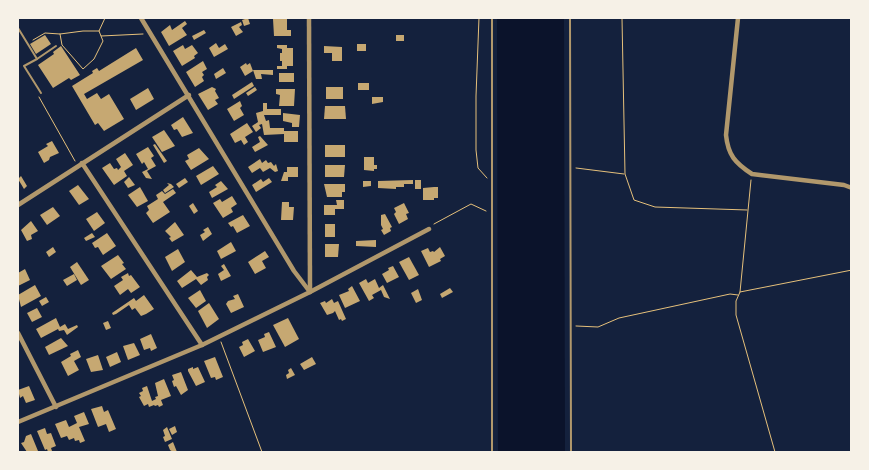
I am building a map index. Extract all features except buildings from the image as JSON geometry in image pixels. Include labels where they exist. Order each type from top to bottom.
[{"type":"street","points":[[141,18],[294,271],[310,292]]},
{"type":"street","points":[[309,18],[310,292]]},
{"type":"street","points":[[738,18],[726,135],[727,147],[733,159],[752,174],[844,185],[852,188]]},
{"type":"street","points":[[18,205],[189,95]]},
{"type":"street","points":[[80,165],[202,345]]},
{"type":"street","points":[[18,422],[219,337],[310,292],[428,229]]},
{"type":"street","points":[[18,333],[56,407]]},
{"type":"lane","points":[[492,18],[492,452]]},
{"type":"lane","points":[[570,18],[571,452]]},
{"type":"lane","points":[[18,28],[37,58]]},
{"type":"lane","points":[[41,93],[24,66],[56,46]]},
{"type":"path","points":[[99,31],[105,18]]},
{"type":"path","points":[[479,18],[476,150],[478,168],[493,184]]},
{"type":"path","points":[[622,18],[625,174],[634,200],[655,207],[747,210]]},
{"type":"path","points":[[27,43],[45,32],[60,34],[83,30],[99,31]]},
{"type":"path","points":[[60,34],[62,44],[82,69],[94,59],[103,41],[99,31]]},
{"type":"path","points":[[102,36],[151,34]]},
{"type":"path","points":[[41,93],[38,97],[80,165]]},
{"type":"path","points":[[571,167],[625,174]]},
{"type":"path","points":[[752,174],[740,292],[736,300],[736,315],[774,452]]},
{"type":"path","points":[[428,229],[430,226],[471,204],[492,214]]},
{"type":"path","points":[[740,292],[852,270]]},
{"type":"path","points":[[571,326],[598,327],[619,318],[730,294],[738,295]]},
{"type":"path","points":[[219,337],[262,452]]},
{"type":"water","points":[[497,18],[564,18],[565,452],[498,452]]}]
